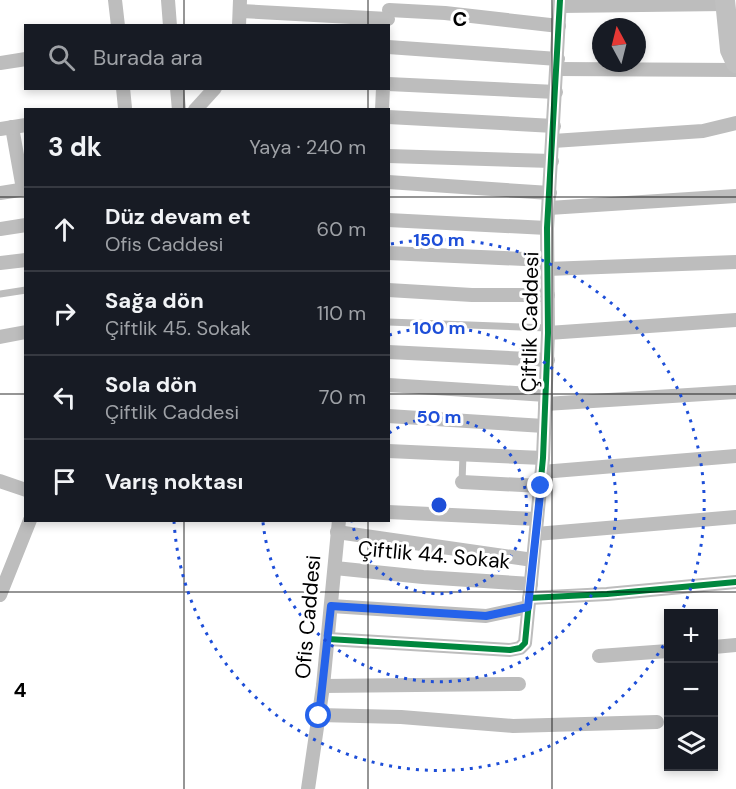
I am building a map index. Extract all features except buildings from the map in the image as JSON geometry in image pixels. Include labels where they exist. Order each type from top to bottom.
[{"type":"main road","points":[[725,2],[730,50],[736,63]]},
{"type":"street","points":[[115,0],[118,24]]},
{"type":"street","points":[[168,0],[170,24]]},
{"type":"street","points":[[560,3],[725,2]]},
{"type":"street","name":"Çiftlik Caddesi","points":[[328,639],[510,650],[520,648],[525,643],[543,465],[548,360],[547,228],[560,3]]},
{"type":"street","points":[[239,24],[240,6],[388,14],[445,13],[559,26]]},
{"type":"street","points":[[390,47],[557,64],[736,70]]},
{"type":"street","points":[[0,63],[24,59]]},
{"type":"street","points":[[390,84],[556,92]]},
{"type":"street","points":[[123,90],[126,108]]},
{"type":"street","points":[[177,90],[179,108]]},
{"type":"street","points":[[197,108],[213,90]]},
{"type":"street","points":[[382,108],[383,90]]},
{"type":"street","points":[[390,117],[554,126]]},
{"type":"street","points":[[553,141],[703,130],[736,123]]},
{"type":"street","points":[[0,193],[24,189],[13,127]]},
{"type":"street","points":[[390,156],[552,161]]},
{"type":"street","points":[[390,182],[550,193]]},
{"type":"street","points":[[549,208],[736,196]]},
{"type":"street","points":[[390,220],[547,228]]},
{"type":"street","points":[[0,229],[24,225]]},
{"type":"street","points":[[390,253],[547,265],[736,262]]},
{"type":"street","points":[[0,264],[24,260]]},
{"type":"street","points":[[390,290],[472,295],[548,295]]},
{"type":"street","points":[[548,331],[736,320]]},
{"type":"street","points":[[0,337],[24,332]]},
{"type":"street","points":[[390,352],[548,360]]},
{"type":"street","points":[[390,385],[546,399],[736,392]]},
{"type":"street","points":[[390,416],[544,426]]},
{"type":"street","points":[[390,451],[463,454],[543,465],[736,456]]},
{"type":"street","points":[[0,481],[24,489]]},
{"type":"street","points":[[462,482],[541,486]]},
{"type":"street","points":[[390,512],[537,519]]},
{"type":"street","points":[[536,534],[736,517]]},
{"type":"street","points":[[0,595],[29,522]]},
{"type":"street","points":[[338,526],[533,560]]},
{"type":"street","name":"Ofis Caddesi","points":[[308,789],[323,686],[338,526]]},
{"type":"street","name":"Çiftlik 44. Sokak","points":[[335,568],[423,577],[530,596]]},
{"type":"street","points":[[331,606],[486,616],[530,596],[607,594],[736,582]]},
{"type":"street","points":[[718,646],[736,645]]},
{"type":"street","points":[[599,656],[664,651]]},
{"type":"street","points":[[323,686],[519,684]]},
{"type":"street","points":[[319,716],[401,717],[513,726],[657,722]]},
{"type":"lane","points":[[0,294],[24,290]]},
{"type":"lane","points":[[390,322],[548,331]]},
{"type":"lane","points":[[462,482],[463,454]]},
{"type":"cycle path","points":[[328,639],[510,650],[520,648],[525,643],[543,458],[548,333],[547,228],[560,0]]},
{"type":"cycle path","points":[[529,598],[607,594],[736,582]]},
{"type":"route","points":[[319,716],[331,606],[486,616],[509,613],[528,607],[541,486]]}]
